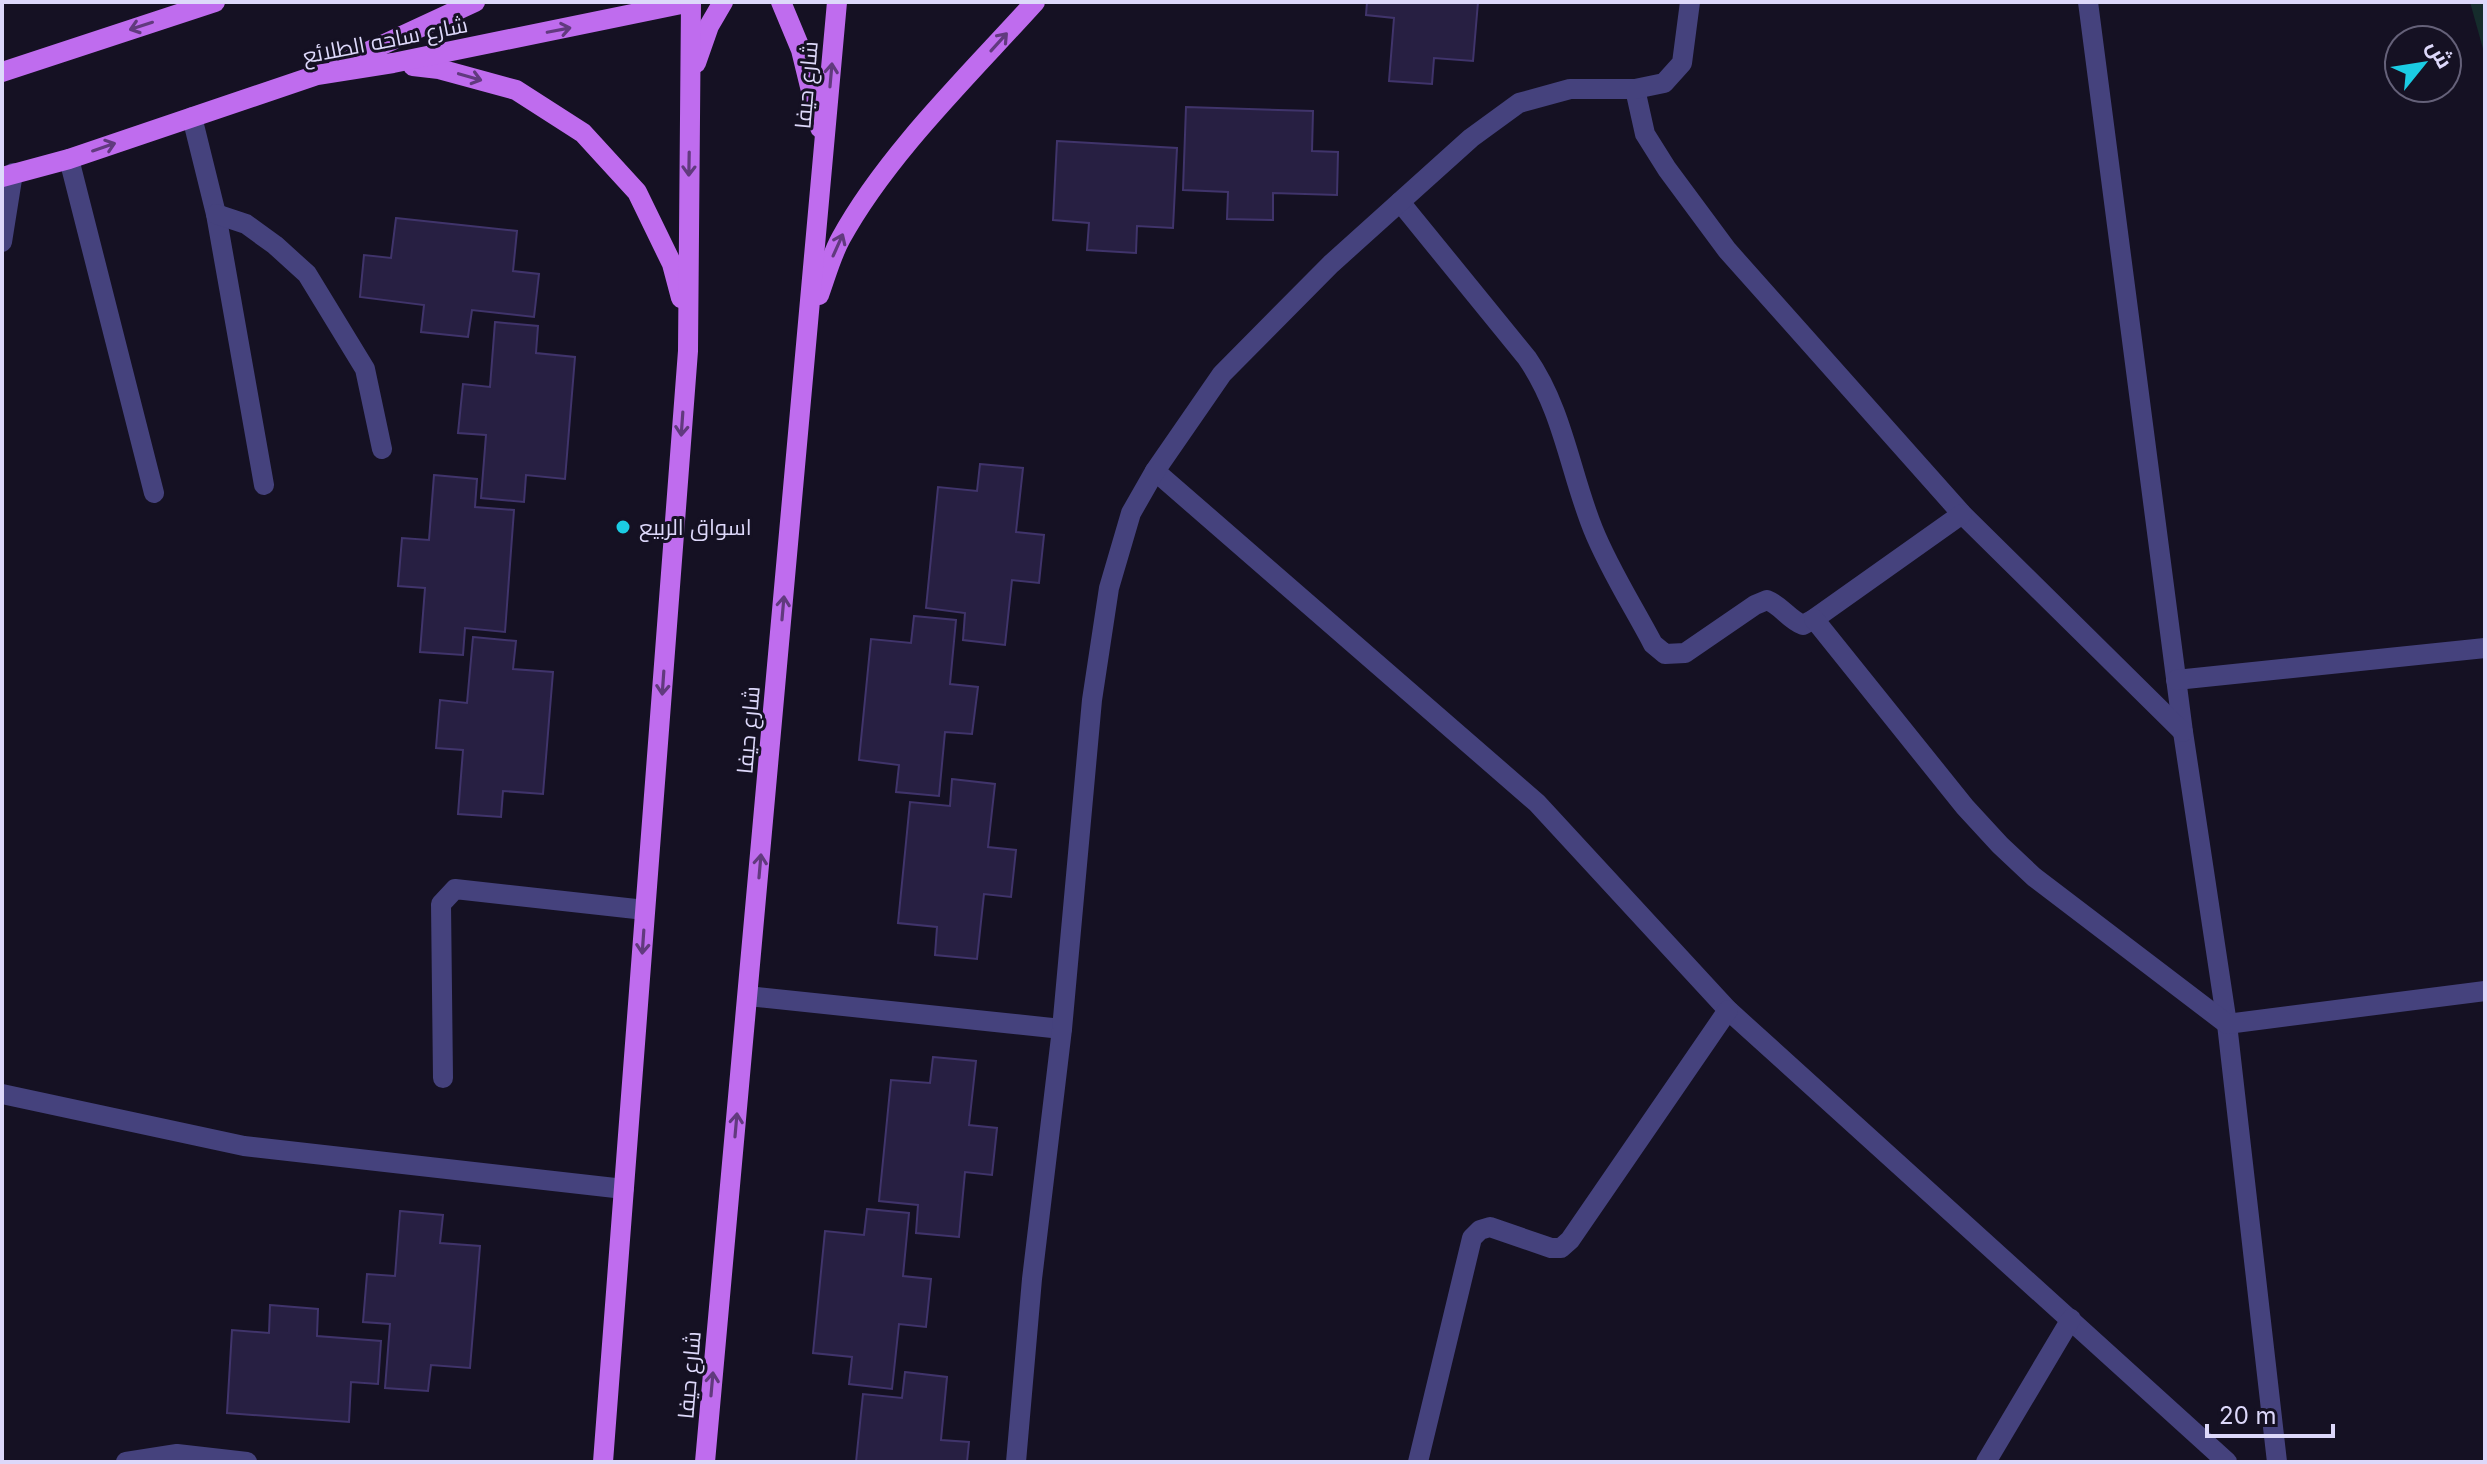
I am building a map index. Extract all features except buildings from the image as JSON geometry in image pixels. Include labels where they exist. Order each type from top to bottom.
[{"type":"main road","points":[[2,72],[215,2]]},
{"type":"main road","points":[[317,75],[475,2]]},
{"type":"main road","points":[[603,1462],[688,323],[691,2]]},
{"type":"main road","name":"شارع ساحه الطلائع","points":[[8,175],[69,159],[317,75],[393,63],[691,2]]},
{"type":"main road","points":[[690,86],[709,26],[723,2]]},
{"type":"main road","points":[[781,2],[801,50],[825,147]]},
{"type":"main road","name":"شارع حيفا","points":[[705,1462],[837,2]]},
{"type":"main road","points":[[810,318],[839,241],[865,197],[1035,2]]},
{"type":"main road","points":[[393,63],[439,69],[516,90],[583,133],[637,192],[672,264],[688,323]]},
{"type":"street","points":[[1016,1462],[1032,1279],[1062,1029],[1092,700],[1109,588],[1131,513],[1155,471],[1222,374],[1331,264],[1471,138],[1519,103],[1570,89],[1635,89],[1664,83],[1682,63],[1690,2]]},
{"type":"street","points":[[2088,2],[2183,732],[2227,1024],[2277,1462]]},
{"type":"street","points":[[1635,89],[1645,134],[1727,250],[1962,514],[2183,732]]},
{"type":"street","points":[[192,117],[216,214],[264,485]]},
{"type":"street","points":[[69,159],[154,493]]},
{"type":"street","points":[[2,242],[8,175]]},
{"type":"street","points":[[1400,202],[1544,382],[1593,530],[1653,644],[1665,654],[1685,653],[1767,600],[1779,605],[1792,620],[1803,625],[1962,514]]},
{"type":"street","points":[[216,214],[246,224],[307,274],[365,369],[382,449]]},
{"type":"street","points":[[1155,471],[1537,803],[1728,1010],[2227,1462]]},
{"type":"street","points":[[1814,619],[1965,807],[2000,845],[2034,877],[2227,1024],[2485,991]]},
{"type":"street","points":[[2176,680],[2485,648]]},
{"type":"street","points":[[443,1078],[441,904],[455,889],[645,910]]},
{"type":"street","points":[[748,996],[1062,1029]]},
{"type":"street","points":[[1418,1462],[1472,1238],[1480,1230],[1490,1227],[1551,1248],[1561,1248],[1570,1240],[1728,1010]]},
{"type":"street","points":[[2,1094],[244,1146],[624,1189]]},
{"type":"street","points":[[1986,1462],[2071,1319]]},
{"type":"street","points":[[126,1462],[176,1458],[247,1462]]},
{"type":"green space","points":[[2470,2],[2485,2],[2485,56]]},
{"type":"place","name":"اسواق الربيع","points":[[623,527]]}]
